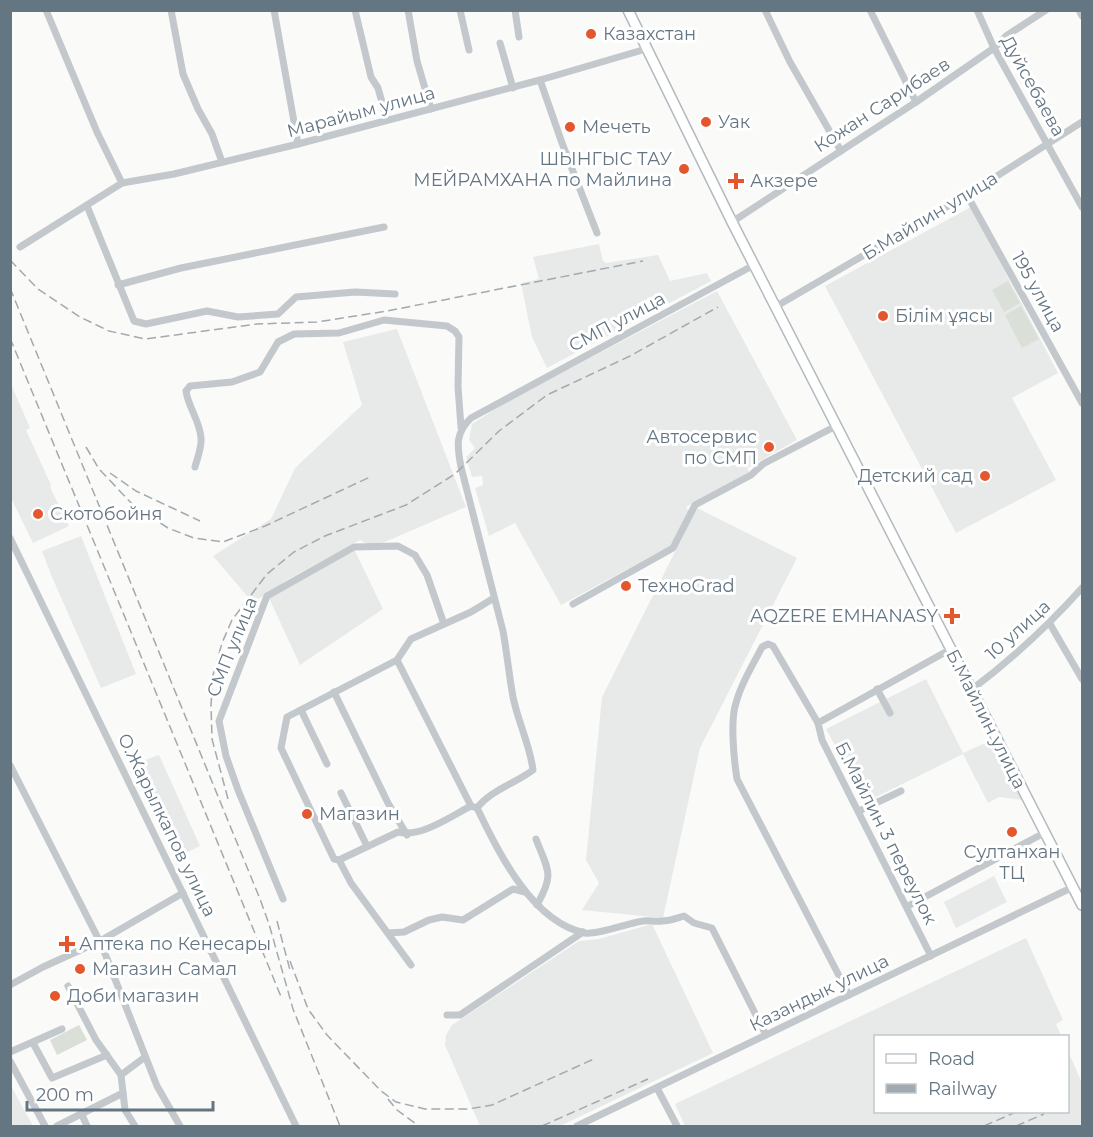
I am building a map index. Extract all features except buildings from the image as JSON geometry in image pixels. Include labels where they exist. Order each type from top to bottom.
[{"type":"street","points":[[46,10],[97,132],[122,183]]},
{"type":"street","points":[[171,10],[183,74],[198,110],[212,134],[222,162]]},
{"type":"street","points":[[274,10],[298,144]]},
{"type":"street","points":[[355,10],[371,77],[378,88],[387,120]]},
{"type":"street","points":[[408,10],[417,61],[431,109]]},
{"type":"street","points":[[460,10],[469,50]]},
{"type":"street","points":[[515,10],[519,37]]},
{"type":"street","name":"Б.Майлин улица","points":[[628,10],[775,307],[970,690],[1083,905]]},
{"type":"street","points":[[765,10],[790,62],[841,151]]},
{"type":"street","points":[[870,10],[916,102]]},
{"type":"street","name":"Дуйсебаева","points":[[977,10],[994,48],[1083,207]]},
{"type":"street","name":"Кожан Сарибаев","points":[[732,222],[916,102],[994,48],[1006,36],[1046,10]]},
{"type":"street","points":[[1079,10],[1083,16]]},
{"type":"street","points":[[500,43],[513,87]]},
{"type":"street","name":"Марайым улица","points":[[20,247],[122,183],[174,174],[298,144],[540,80],[646,49]]},
{"type":"street","points":[[540,80],[597,233]]},
{"type":"street","name":"Б.Майлин улица","points":[[775,307],[967,195],[1083,122]]},
{"type":"street","name":"195 улица","points":[[967,195],[1083,403]]},
{"type":"street","points":[[87,206],[134,321],[146,324],[207,311],[238,316],[278,314],[297,297],[355,292],[395,294]]},
{"type":"street","points":[[118,285],[181,268],[384,227]]},
{"type":"street","name":"СМП улица","points":[[461,427],[471,418],[754,265]]},
{"type":"street","points":[[195,467],[202,440],[186,391],[190,386],[232,382],[260,372],[278,342],[294,334],[339,333],[384,320],[447,326],[459,337],[458,387],[461,427],[458,449],[461,467],[508,656],[513,698],[531,755],[533,770],[474,807],[419,832],[407,835],[398,832],[339,860]]},
{"type":"street","points":[[573,603],[673,548],[695,505],[751,475],[763,464],[836,426]]},
{"type":"street","name":"О.Жарылкапов улица","points":[[10,538],[296,1126]]},
{"type":"street","name":"СМП улица","points":[[283,898],[238,790],[226,756],[219,721],[267,596],[354,547],[398,546],[415,555],[427,575],[444,624]]},
{"type":"street","points":[[10,558],[18,554]]},
{"type":"street","name":"10 улица","points":[[970,690],[1007,663],[1050,624],[1083,588]]},
{"type":"street","points":[[411,965],[351,883],[339,860],[334,859],[323,839],[281,748],[287,717],[397,660],[411,639],[471,612],[494,598]]},
{"type":"street","points":[[1050,624],[1083,679]]},
{"type":"street","name":"Б.Майлин 3 переулок","points":[[849,995],[737,779],[734,759],[735,705],[762,647],[768,644],[773,646],[818,723],[822,740],[932,956]]},
{"type":"street","points":[[818,723],[951,649]]},
{"type":"street","points":[[397,660],[474,807],[526,892],[537,905],[562,925],[585,933]]},
{"type":"street","points":[[877,689],[890,712]]},
{"type":"street","points":[[334,692],[388,803],[407,835]]},
{"type":"street","points":[[301,710],[327,764]]},
{"type":"street","points":[[10,765],[100,941],[145,1057],[180,1126]]},
{"type":"street","points":[[859,811],[901,791]]},
{"type":"street","points":[[341,793],[367,846]]},
{"type":"street","points":[[908,906],[1044,833]]},
{"type":"street","points":[[536,839],[549,874],[549,885],[537,905]]},
{"type":"street","name":"Казандык улица","points":[[577,1126],[1073,887]]},
{"type":"street","points":[[387,933],[404,932],[429,920],[442,918],[463,920],[513,889],[526,892]]},
{"type":"street","points":[[10,985],[100,941],[183,893]]},
{"type":"street","points":[[447,1015],[460,1015],[585,933],[645,920],[662,921],[684,916],[694,923],[712,928],[766,1035]]},
{"type":"street","points":[[68,986],[96,1040],[121,1075],[125,1110],[135,1126]]},
{"type":"street","points":[[10,1052],[62,1029]]},
{"type":"street","points":[[33,1043],[52,1078],[107,1055]]},
{"type":"street","points":[[121,1075],[145,1057]]},
{"type":"street","points":[[10,1060],[45,1126]]},
{"type":"street","points":[[657,1088],[677,1126]]},
{"type":"street","points":[[57,1126],[123,1093]]},
{"type":"street","points":[[82,1115],[87,1126]]},
{"type":"shaded area","points":[[971,207],[1058,373],[1012,398],[1056,480],[956,533],[825,286]]},
{"type":"shaded area","points":[[599,244],[603,261],[606,263],[658,255],[670,281],[707,273],[711,281],[547,368],[532,337],[521,283],[539,279],[533,257]]},
{"type":"shaded area","points":[[1008,281],[1020,303],[1004,312],[992,290]]},
{"type":"shaded area","points":[[717,291],[797,440],[747,468],[749,472],[686,507],[689,512],[670,546],[561,605],[515,523],[489,536],[475,488],[483,485],[482,476],[472,477],[466,457],[475,448],[469,440],[472,424],[503,404]]},
{"type":"shaded area","points":[[1021,306],[1039,339],[1022,348],[1005,315]]},
{"type":"shaded area","points":[[397,329],[466,507],[380,544],[371,546],[360,540],[287,580],[253,603],[213,556],[271,519],[295,468],[362,405],[343,342]]},
{"type":"shaded area","points":[[10,382],[30,428],[26,430],[69,526],[33,543],[11,498]]},
{"type":"shaded area","points":[[697,508],[797,558],[700,748],[663,918],[582,910],[599,883],[586,860],[602,697]]},
{"type":"shaded area","points":[[81,536],[136,674],[101,688],[42,551]]},
{"type":"shaded area","points":[[354,549],[383,609],[300,665],[269,598]]},
{"type":"shaded area","points":[[926,679],[963,753],[992,740],[1023,800],[999,797],[988,803],[963,754],[866,802],[826,729]]},
{"type":"shaded area","points":[[159,755],[200,846],[177,857],[137,763]]},
{"type":"shaded area","points":[[994,876],[1007,902],[956,928],[944,902]]},
{"type":"shaded area","points":[[652,924],[713,1053],[560,1126],[480,1126],[445,1045],[446,1035],[452,1025],[579,941],[599,939]]},
{"type":"shaded area","points":[[1026,938],[1063,1020],[1056,1024],[1061,1035],[874,1035],[874,1113],[1069,1113],[1069,1053],[1082,1083],[1082,1126],[685,1126],[675,1104]]},
{"type":"shaded area","points":[[79,1025],[87,1040],[57,1055],[50,1040]]},
{"type":"shaded area","points":[[11,1086],[33,1126],[11,1126]]},
{"type":"railway","points":[[10,260],[38,289],[80,317],[109,331],[145,339],[257,324],[317,322],[387,311],[643,261]]},
{"type":"railway","points":[[10,288],[260,899],[293,1009],[340,1126]]},
{"type":"railway","points":[[228,799],[212,739],[213,675],[222,643],[232,620],[267,574],[294,552],[325,536],[406,505],[455,474],[499,431],[547,395],[630,356],[718,307]]},
{"type":"railway","points":[[10,338],[282,999]]},
{"type":"railway","points":[[86,447],[99,469],[135,507],[168,528],[194,538],[223,542],[265,526],[370,477]]},
{"type":"railway","points":[[110,473],[136,491],[200,521]]},
{"type":"railway","points":[[277,921],[290,970]]},
{"type":"railway","points":[[290,961],[308,1009],[327,1035],[381,1091],[396,1102],[425,1109],[468,1109],[492,1105],[596,1058]]},
{"type":"railway","points":[[542,1126],[648,1079]]},
{"type":"railway","points":[[388,1099],[397,1110],[419,1126]]},
{"type":"railway","points":[[984,1126],[1014,1113]]},
{"type":"railway","points":[[1016,1126],[1044,1114]]},
{"type":"place","name":"Казахстан","points":[[591,34]]},
{"type":"place","name":"Уак","points":[[706,122]]},
{"type":"place","name":"Мечеть","points":[[570,127]]},
{"type":"place","name":"ШЫНГЫС ТАУ МЕЙРАМХАНА по Майлина","points":[[684,169]]},
{"type":"place","name":"Акзере","points":[[736,181]]},
{"type":"place","name":"Білім ұясы","points":[[883,316]]},
{"type":"place","name":"Автосервис по СМП","points":[[769,447]]},
{"type":"place","name":"Детский сад","points":[[985,476]]},
{"type":"place","name":"Скотобойня","points":[[38,514]]},
{"type":"place","name":"ТехноGrad","points":[[626,586]]},
{"type":"place","name":"AQZERE EMHANASY","points":[[952,616]]},
{"type":"place","name":"Магазин","points":[[307,814]]},
{"type":"place","name":"Султанхан ТЦ","points":[[1012,832]]},
{"type":"place","name":"Аптека по Кенесары","points":[[67,944]]},
{"type":"place","name":"Магазин Самал","points":[[80,969]]},
{"type":"place","name":"Доби магазин","points":[[55,996]]}]
